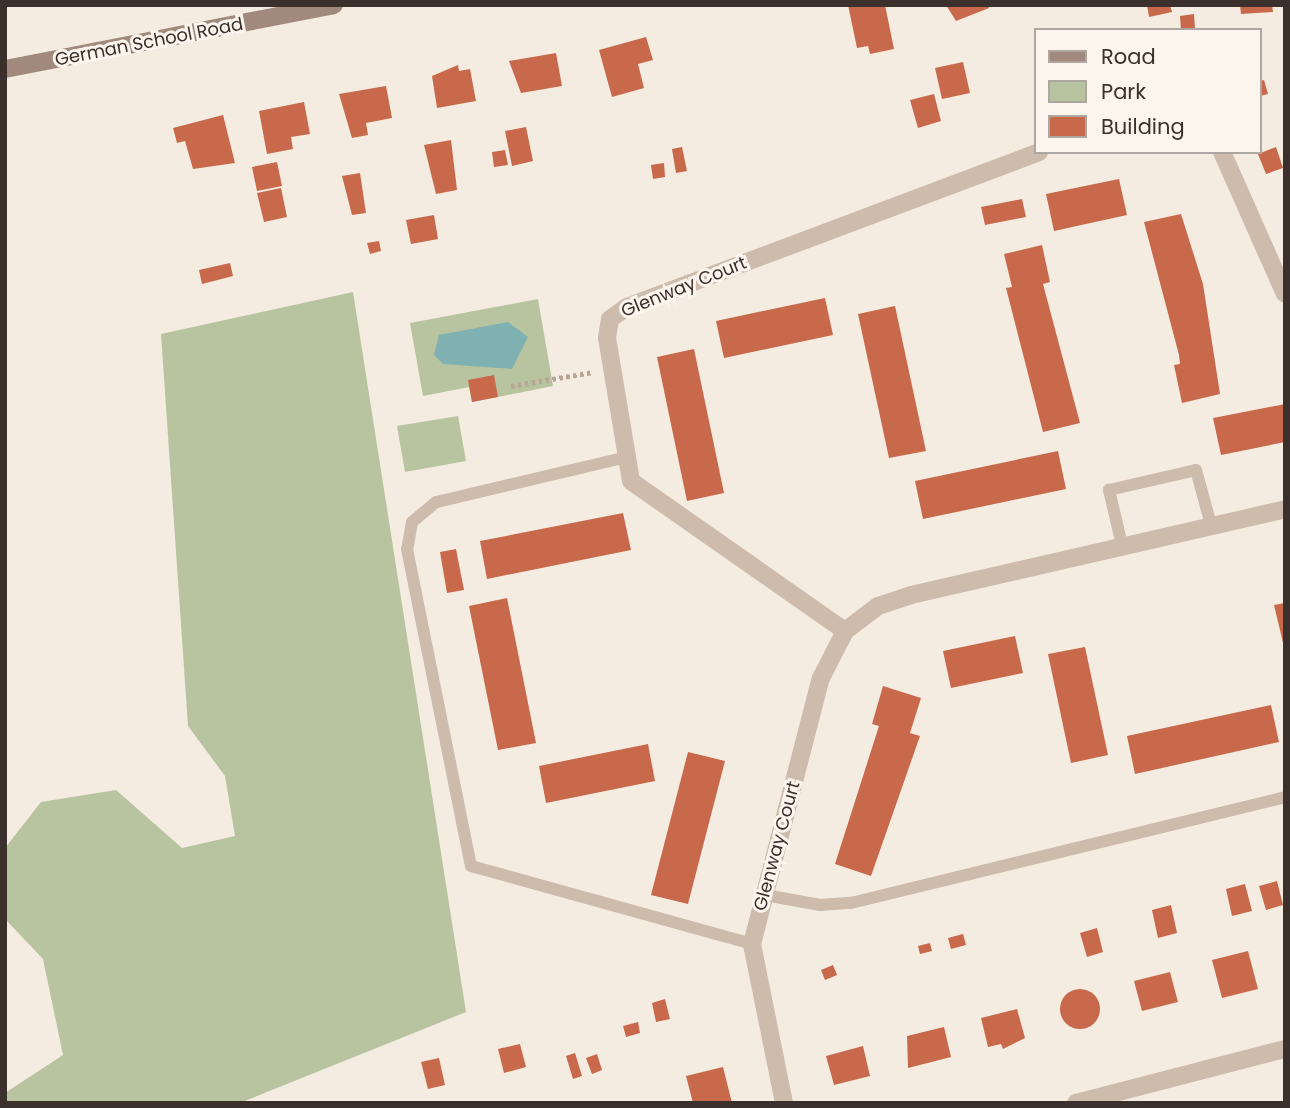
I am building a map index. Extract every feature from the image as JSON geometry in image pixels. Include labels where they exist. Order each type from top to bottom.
[{"type":"street","name":"German School Road","points":[[5,69],[332,5]]},
{"type":"street","name":"Glenway Court","points":[[845,631],[631,481],[611,368],[607,328],[627,307],[1034,154]]},
{"type":"street","points":[[1223,154],[1285,294]]},
{"type":"street","name":"Glenway Court","points":[[752,944],[821,678],[845,631],[878,606],[911,595],[1285,509]]},
{"type":"street","points":[[752,944],[784,1103]]},
{"type":"street","points":[[1076,1103],[1285,1049]]},
{"type":"lane","points":[[627,457],[436,502],[412,522],[407,549],[471,866],[752,944]]},
{"type":"lane","points":[[1122,545],[1109,491],[1196,470],[1212,525]]},
{"type":"lane","points":[[765,895],[820,905],[851,903],[1285,797]]},
{"type":"path","points":[[511,386],[611,368]]},
{"type":"green space","points":[[353,292],[466,1012],[240,1103],[5,1103],[5,1093],[63,1055],[43,959],[5,919],[5,848],[41,802],[116,790],[182,848],[235,836],[225,776],[188,726],[161,334]]},
{"type":"green space","points":[[538,299],[553,386],[472,402],[469,387],[423,396],[410,323]]},
{"type":"green space","points":[[458,416],[466,461],[405,472],[397,426]]},
{"type":"water","points":[[508,322],[528,337],[512,369],[443,364],[434,355],[439,335]]},
{"type":"building","points":[[848,5],[885,5],[894,49],[870,54],[868,46],[857,48]]},
{"type":"building","points":[[946,5],[988,5],[989,8],[956,21]]},
{"type":"building","points":[[1147,5],[1170,5],[1172,12],[1149,17]]},
{"type":"building","points":[[1240,5],[1272,5],[1273,12],[1241,14]]},
{"type":"building","points":[[1194,14],[1195,28],[1181,28],[1180,16]]},
{"type":"building","points":[[646,37],[653,60],[638,64],[644,88],[612,97],[599,50]]},
{"type":"building","points":[[556,53],[562,86],[521,93],[509,61]]},
{"type":"building","points":[[963,62],[970,93],[942,99],[935,68]]},
{"type":"building","points":[[458,65],[459,71],[470,69],[476,101],[437,108],[432,76]]},
{"type":"building","points":[[1262,80],[1268,94],[1262,96]]},
{"type":"building","points":[[386,86],[392,118],[366,123],[368,135],[352,138],[339,94]]},
{"type":"building","points":[[934,94],[941,121],[918,128],[910,100]]},
{"type":"building","points":[[304,102],[310,134],[291,137],[293,149],[267,154],[259,111]]},
{"type":"building","points":[[223,115],[235,163],[193,169],[185,141],[177,143],[173,128]]},
{"type":"building","points":[[526,127],[533,161],[512,166],[505,131]]},
{"type":"building","points":[[451,140],[457,190],[436,194],[424,145]]},
{"type":"building","points":[[682,147],[687,171],[676,173],[672,149]]},
{"type":"building","points":[[1276,147],[1283,168],[1266,174],[1258,154]]},
{"type":"building","points":[[505,150],[508,165],[494,167],[492,152]]},
{"type":"building","points":[[277,162],[282,186],[257,191],[252,167]]},
{"type":"building","points":[[664,163],[665,177],[653,179],[651,165]]},
{"type":"building","points":[[360,173],[366,213],[352,215],[342,176]]},
{"type":"building","points":[[1119,179],[1127,215],[1054,231],[1046,194]]},
{"type":"building","points":[[281,188],[287,217],[264,222],[257,193]]},
{"type":"building","points":[[1022,199],[1026,217],[985,225],[981,207]]},
{"type":"building","points":[[1181,214],[1203,284],[1220,394],[1182,403],[1174,365],[1180,364],[1179,355],[1144,222]]},
{"type":"building","points":[[434,215],[438,239],[411,244],[406,220]]},
{"type":"building","points":[[379,241],[381,251],[370,254],[367,243]]},
{"type":"building","points":[[1042,245],[1050,282],[1043,284],[1080,423],[1043,432],[1006,288],[1012,287],[1004,254]]},
{"type":"building","points":[[230,263],[233,276],[202,284],[199,270]]},
{"type":"building","points":[[825,298],[833,335],[724,358],[716,321]]},
{"type":"building","points":[[895,306],[926,451],[889,458],[858,314]]},
{"type":"building","points":[[694,349],[724,493],[687,501],[657,357]]},
{"type":"building","points":[[494,375],[498,397],[472,402],[468,380]]},
{"type":"building","points":[[1285,404],[1285,442],[1221,455],[1213,418]]},
{"type":"building","points":[[1058,451],[1066,489],[923,519],[915,481]]},
{"type":"building","points":[[623,513],[631,550],[487,579],[480,541]]},
{"type":"building","points":[[456,549],[464,590],[447,593],[440,552]]},
{"type":"building","points":[[507,598],[536,743],[498,750],[469,606]]},
{"type":"building","points":[[1285,603],[1285,647],[1284,647],[1274,605]]},
{"type":"building","points":[[1015,636],[1023,673],[951,688],[943,651]]},
{"type":"building","points":[[1085,647],[1108,755],[1071,763],[1048,654]]},
{"type":"building","points":[[883,686],[921,698],[910,733],[920,736],[871,876],[835,864],[879,726],[872,724]]},
{"type":"building","points":[[1271,705],[1279,742],[1135,774],[1127,736]]},
{"type":"building","points":[[648,744],[655,781],[546,803],[539,766]]},
{"type":"building","points":[[688,752],[725,761],[688,904],[651,895]]},
{"type":"building","points":[[1277,881],[1283,905],[1266,910],[1259,886]]},
{"type":"building","points":[[1245,884],[1252,911],[1232,916],[1226,889]]},
{"type":"building","points":[[1171,905],[1177,933],[1158,938],[1152,910]]},
{"type":"building","points":[[1097,928],[1103,952],[1087,957],[1080,933]]},
{"type":"building","points":[[963,934],[966,945],[951,949],[948,938]]},
{"type":"building","points":[[930,943],[932,951],[920,954],[918,946]]},
{"type":"building","points":[[1248,951],[1258,989],[1222,998],[1212,960]]},
{"type":"building","points":[[833,965],[837,975],[825,980],[821,970]]},
{"type":"building","points":[[1170,972],[1178,1002],[1142,1011],[1134,981]]},
{"type":"building","points":[[1080,989],[1094,995],[1100,1009],[1094,1023],[1080,1029],[1066,1023],[1060,1009],[1066,995]]},
{"type":"building","points":[[665,999],[670,1019],[656,1022],[652,1003]]},
{"type":"building","points":[[1017,1009],[1025,1038],[1003,1049],[1001,1044],[988,1047],[981,1018]]},
{"type":"building","points":[[638,1022],[640,1033],[626,1037],[623,1026]]},
{"type":"building","points":[[944,1027],[951,1057],[908,1068],[907,1036]]},
{"type":"building","points":[[520,1044],[526,1067],[504,1073],[498,1049]]},
{"type":"building","points":[[863,1046],[870,1076],[834,1085],[826,1056]]},
{"type":"building","points":[[575,1053],[582,1076],[573,1079],[566,1056]]},
{"type":"building","points":[[597,1054],[602,1070],[592,1074],[586,1058]]},
{"type":"building","points":[[439,1058],[445,1085],[428,1089],[421,1062]]},
{"type":"building","points":[[723,1067],[732,1103],[693,1103],[686,1076]]}]
